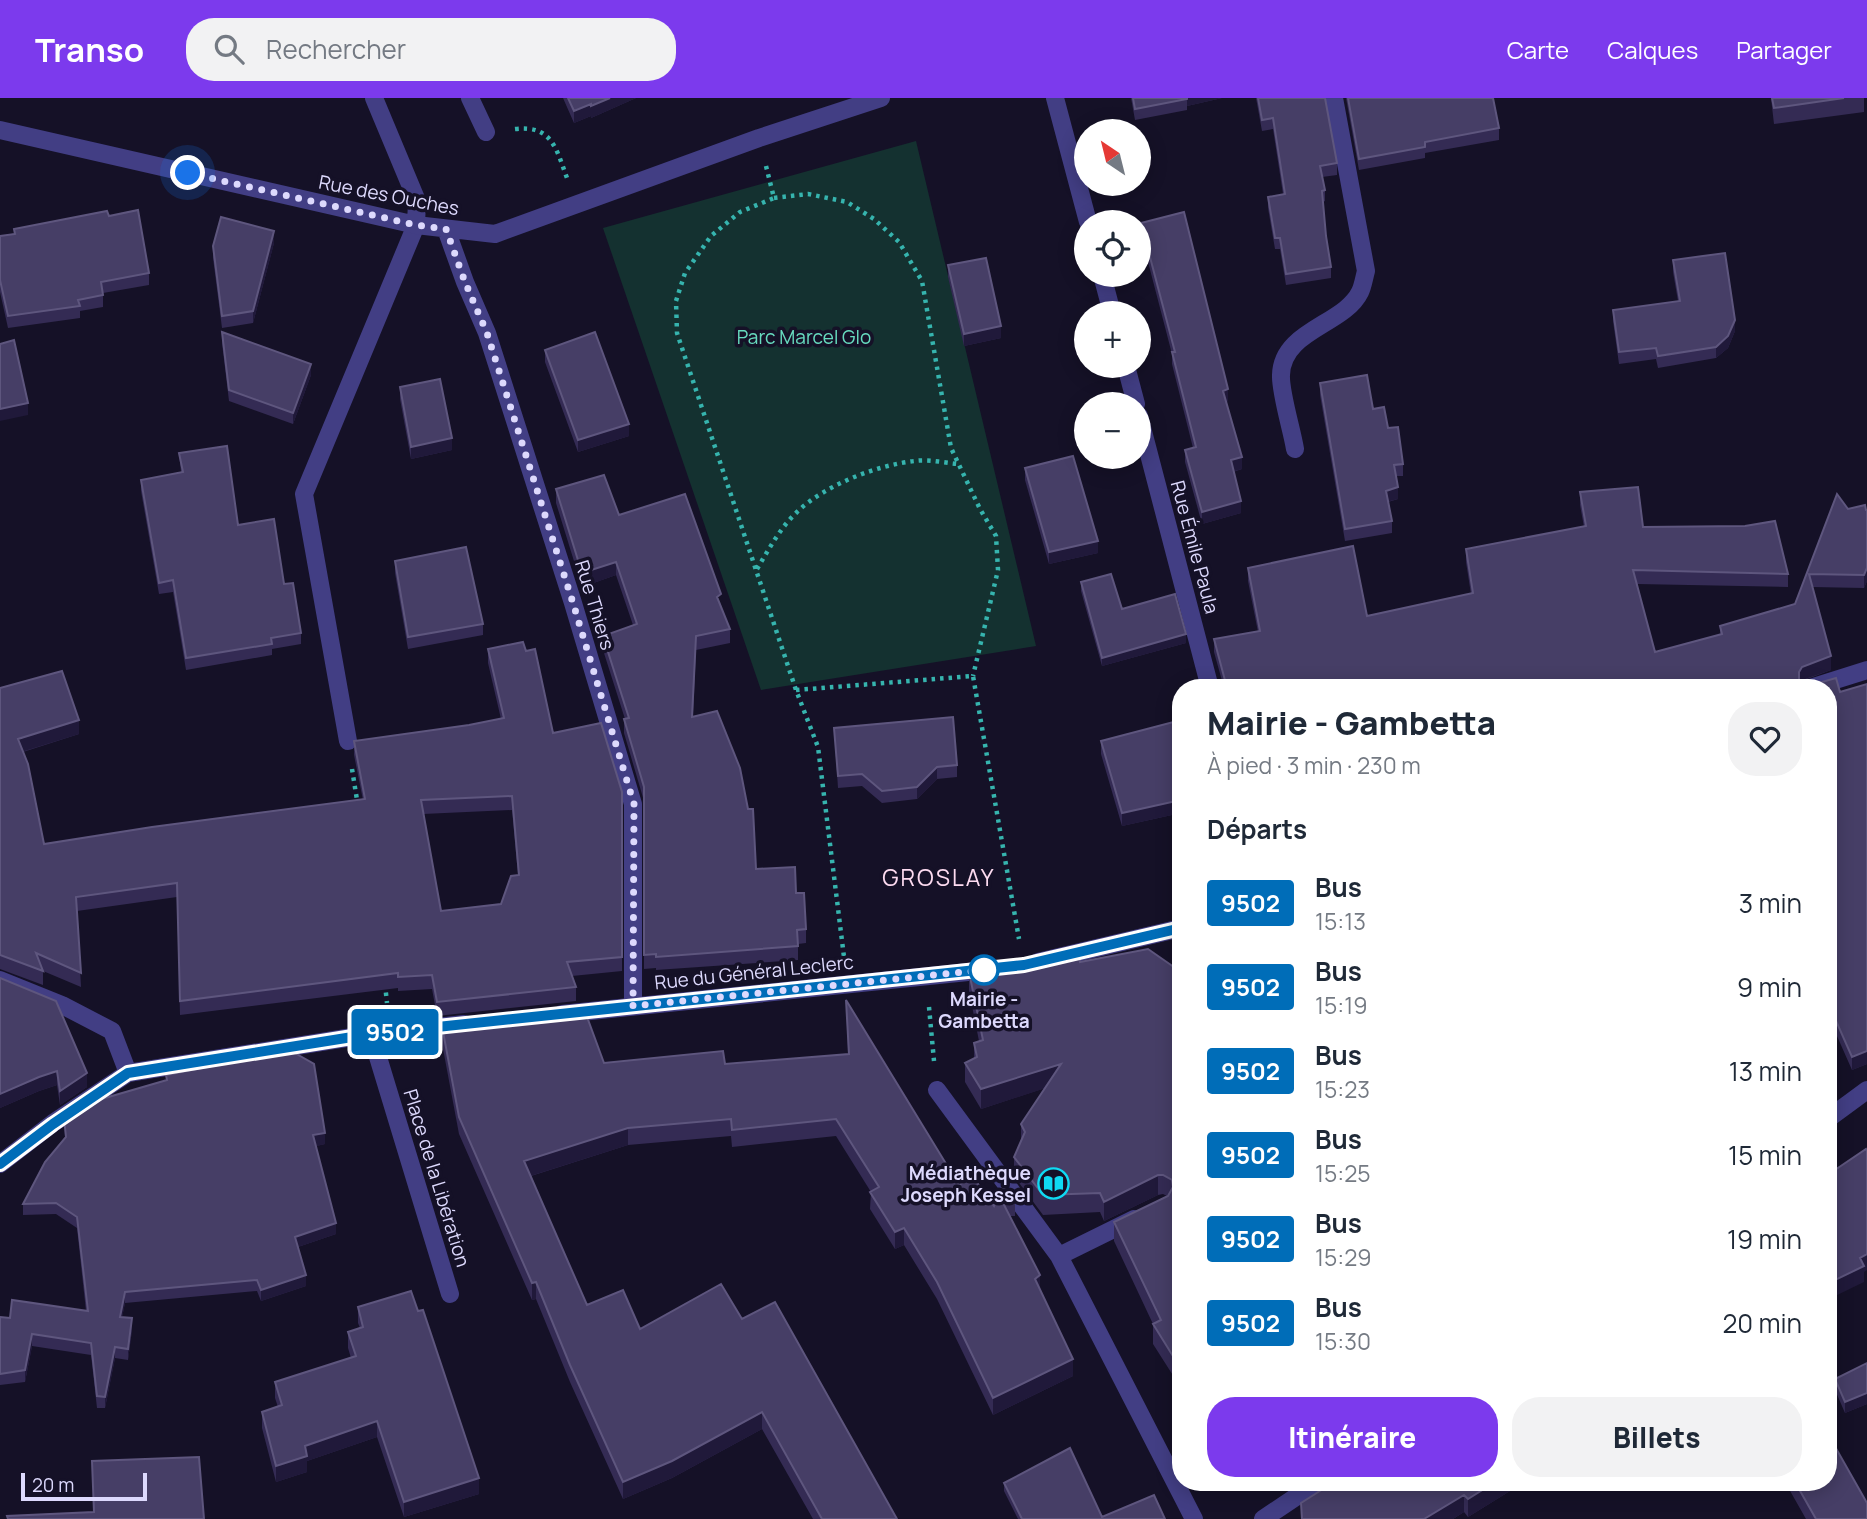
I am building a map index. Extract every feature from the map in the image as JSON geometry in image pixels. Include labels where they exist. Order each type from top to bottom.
[{"type":"street","points":[[348,741],[304,494],[416,225],[416,201],[374,98]]},
{"type":"street","points":[[470,98],[486,132]]},
{"type":"street","name":"Rue des Ouches","points":[[0,130],[416,225],[495,234],[577,202],[881,98]]},
{"type":"street","points":[[1055,98],[1085,210]]},
{"type":"street","points":[[1295,449],[1280,374],[1286,355],[1300,338],[1345,308],[1360,293],[1366,271],[1334,98]]},
{"type":"street","name":"Rue Thiers","points":[[446,229],[487,333],[634,804],[633,1006]]},
{"type":"street","name":"Rue Émile Paula","points":[[1151,462],[1208,679]]},
{"type":"street","points":[[1837,679],[1867,670]]},
{"type":"street","name":"Rue du Général Leclerc","points":[[551,1015],[1019,966],[1172,930]]},
{"type":"street","points":[[0,980],[62,1005],[112,1031],[128,1073]]},
{"type":"street","points":[[0,1164],[128,1073],[371,1034],[482,1022]]},
{"type":"street","name":"Place de la Libération","points":[[371,1034],[450,1294]]},
{"type":"street","points":[[937,1090],[1059,1256],[1172,1476]]},
{"type":"street","points":[[1837,1112],[1867,1090]]},
{"type":"street","points":[[1059,1256],[1151,1211]]},
{"type":"street","points":[[1180,1491],[1194,1519]]},
{"type":"street","points":[[1263,1519],[1305,1491]]},
{"type":"path","points":[[486,132],[531,127],[549,136],[577,202]]},
{"type":"path","points":[[759,138],[774,198]]},
{"type":"path","points":[[847,984],[818,747],[796,690],[677,333],[676,301],[685,274],[711,236],[740,212],[774,198],[808,194],[847,202],[874,219],[899,242],[922,281],[951,447],[996,536],[998,570],[973,676],[1019,966]]},
{"type":"path","points":[[756,570],[775,538],[799,510],[835,486],[875,470],[917,460],[959,464]]},
{"type":"path","points":[[796,690],[973,676]]},
{"type":"path","points":[[348,741],[358,807]]},
{"type":"path","points":[[926,976],[937,1090]]},
{"type":"path","points":[[384,981],[392,1032]]},
{"type":"green space","name":"Parc Marcel Glo","points":[[916,141],[1036,646],[761,690],[603,228]]},
{"type":"building","points":[[568,98],[610,98],[574,111]]},
{"type":"building","points":[[1133,98],[1187,98],[1187,99],[1135,109]]},
{"type":"building","points":[[1258,98],[1325,98],[1337,163],[1320,166],[1325,190],[1322,191],[1331,267],[1286,274],[1280,238],[1275,238],[1268,197],[1285,194],[1273,118],[1262,120]]},
{"type":"building","points":[[1348,98],[1493,98],[1499,128],[1425,142],[1425,147],[1359,159]]},
{"type":"building","points":[[1772,98],[1844,98],[1774,108]]},
{"type":"building","points":[[138,210],[149,273],[101,282],[103,295],[78,300],[80,306],[8,316],[0,280],[0,236],[15,234],[14,229],[107,211],[109,216]]},
{"type":"building","points":[[1184,212],[1228,389],[1223,391],[1242,457],[1231,460],[1241,501],[1202,512],[1185,450],[1196,447],[1151,261],[1151,220]]},
{"type":"building","points":[[221,217],[274,231],[253,311],[222,316],[213,246]]},
{"type":"building","points":[[1725,253],[1735,320],[1728,336],[1716,347],[1658,356],[1656,348],[1619,352],[1613,310],[1680,301],[1673,260]]},
{"type":"building","points":[[986,258],[1001,326],[964,334],[948,265]]},
{"type":"building","points":[[222,332],[311,364],[293,413],[229,390]]},
{"type":"building","points":[[595,332],[629,424],[578,440],[545,350]]},
{"type":"building","points":[[14,340],[28,403],[0,409],[0,344]]},
{"type":"building","points":[[1367,375],[1373,409],[1384,407],[1388,428],[1398,427],[1403,464],[1394,465],[1398,487],[1386,491],[1392,521],[1345,529],[1320,383]]},
{"type":"building","points":[[440,379],[452,438],[411,447],[400,387]]},
{"type":"building","points":[[227,446],[238,525],[274,519],[284,584],[293,583],[301,633],[271,638],[272,644],[186,658],[173,580],[159,583],[141,480],[183,472],[179,453]]},
{"type":"building","points":[[1073,456],[1074,469],[1077,469],[1098,541],[1049,552],[1025,468]]},
{"type":"building","points":[[604,475],[619,515],[685,494],[721,594],[717,597],[730,629],[696,636],[692,717],[717,711],[740,768],[748,809],[753,809],[756,869],[795,867],[796,893],[804,893],[806,929],[797,930],[798,946],[656,957],[656,954],[644,955],[644,787],[624,719],[629,718],[603,636],[637,624],[616,562],[582,573],[556,489]]},
{"type":"building","points":[[1638,487],[1643,527],[1745,526],[1775,521],[1788,574],[1633,570],[1655,652],[1722,634],[1720,626],[1795,604],[1837,494],[1848,509],[1865,505],[1867,568],[1864,575],[1809,574],[1831,656],[1802,667],[1799,679],[1225,679],[1214,639],[1260,631],[1248,568],[1353,546],[1367,616],[1473,593],[1466,549],[1586,526],[1580,492]]},
{"type":"building","points":[[466,547],[483,624],[408,637],[395,561]]},
{"type":"building","points":[[1111,574],[1122,609],[1175,594],[1186,634],[1102,658],[1081,582]]},
{"type":"building","points":[[523,642],[526,651],[535,649],[553,733],[601,723],[622,792],[622,957],[567,962],[576,987],[437,1002],[432,975],[398,977],[398,973],[180,1001],[177,883],[76,897],[81,973],[36,953],[43,971],[0,955],[0,688],[62,671],[79,720],[18,739],[28,764],[44,844],[365,799],[354,741],[504,718],[488,649]],"holes":[[[512,796],[519,875],[511,876],[501,904],[441,911],[421,800]]]},
{"type":"building","points":[[1837,682],[1840,692],[1867,684],[1867,1051],[1852,1057],[1837,1023]]},
{"type":"building","points":[[953,717],[957,765],[937,767],[917,787],[882,791],[862,774],[838,776],[834,728]]},
{"type":"building","points":[[1172,722],[1172,802],[1122,813],[1101,741]]},
{"type":"building","points":[[1148,949],[1172,966],[1172,1180],[1158,1175],[1104,1202],[1100,1193],[1043,1195],[1014,1157],[1025,1132],[1021,1124],[1061,1064],[981,1089],[965,1063],[977,1057],[974,1043],[983,1040],[969,972],[1079,953],[1080,962]]},
{"type":"building","points":[[0,978],[56,1001],[87,1073],[60,1091],[57,1071],[0,1094]]},
{"type":"building","points":[[846,1000],[959,1185],[973,1177],[994,1206],[1004,1183],[1015,1199],[1001,1199],[1040,1275],[1035,1279],[1073,1359],[993,1398],[937,1282],[904,1228],[895,1232],[870,1192],[879,1187],[836,1119],[732,1130],[731,1119],[628,1128],[524,1161],[587,1305],[623,1290],[640,1329],[721,1284],[742,1319],[775,1302],[897,1519],[822,1519],[762,1412],[672,1461],[623,1482],[536,1282],[532,1283],[459,1117],[441,1021],[583,1006],[604,1063],[723,1051],[725,1064],[849,1054]]},
{"type":"building","points":[[286,1048],[314,1064],[325,1133],[313,1135],[336,1223],[295,1237],[306,1275],[261,1290],[257,1280],[125,1292],[120,1317],[132,1318],[128,1349],[115,1347],[105,1397],[97,1396],[91,1343],[32,1334],[25,1370],[0,1374],[0,1317],[10,1318],[12,1300],[88,1311],[77,1217],[56,1203],[23,1204],[45,1162],[66,1137],[64,1118],[96,1097],[98,1100],[167,1080],[166,1075],[223,1064],[222,1058]]},
{"type":"building","points":[[1866,1149],[1867,1254],[1860,1258],[1864,1266],[1837,1279],[1837,1169]]},
{"type":"building","points":[[1172,1189],[1172,1355],[1153,1324],[1161,1320],[1114,1222],[1168,1196]]},
{"type":"building","points":[[411,1291],[418,1311],[423,1310],[479,1478],[404,1502],[377,1421],[305,1446],[307,1456],[276,1466],[262,1412],[282,1405],[275,1382],[356,1356],[348,1332],[363,1327],[358,1307]]},
{"type":"building","points":[[1867,1363],[1867,1393],[1845,1402],[1837,1378]]},
{"type":"building","points":[[1070,1448],[1102,1517],[1154,1495],[1165,1519],[1022,1519],[1004,1483]]},
{"type":"building","points":[[1837,1450],[1867,1503],[1867,1519],[1816,1519],[1800,1491],[1837,1491]]},
{"type":"building","points":[[199,1457],[204,1519],[8,1519],[7,1516],[94,1512],[92,1461]]},
{"type":"building","points":[[1320,1491],[1481,1491],[1468,1499],[1464,1495],[1424,1519],[1302,1519],[1301,1503]]},
{"type":"bus line","name":"9502","points":[[0,1164],[128,1073],[371,1034],[1024,965],[1172,930]]},
{"type":"place","name":"Mairie - Gambetta","points":[[984,970]]},
{"type":"place","name":"Médiathèque Joseph Kessel","points":[[1054,1184]]},
{"type":"district","name":"GROSLAY","points":[[939,878]]},
{"type":"route","points":[[188,173],[416,225],[446,229],[487,333],[634,804],[633,1006],[993,969],[984,970]]}]
